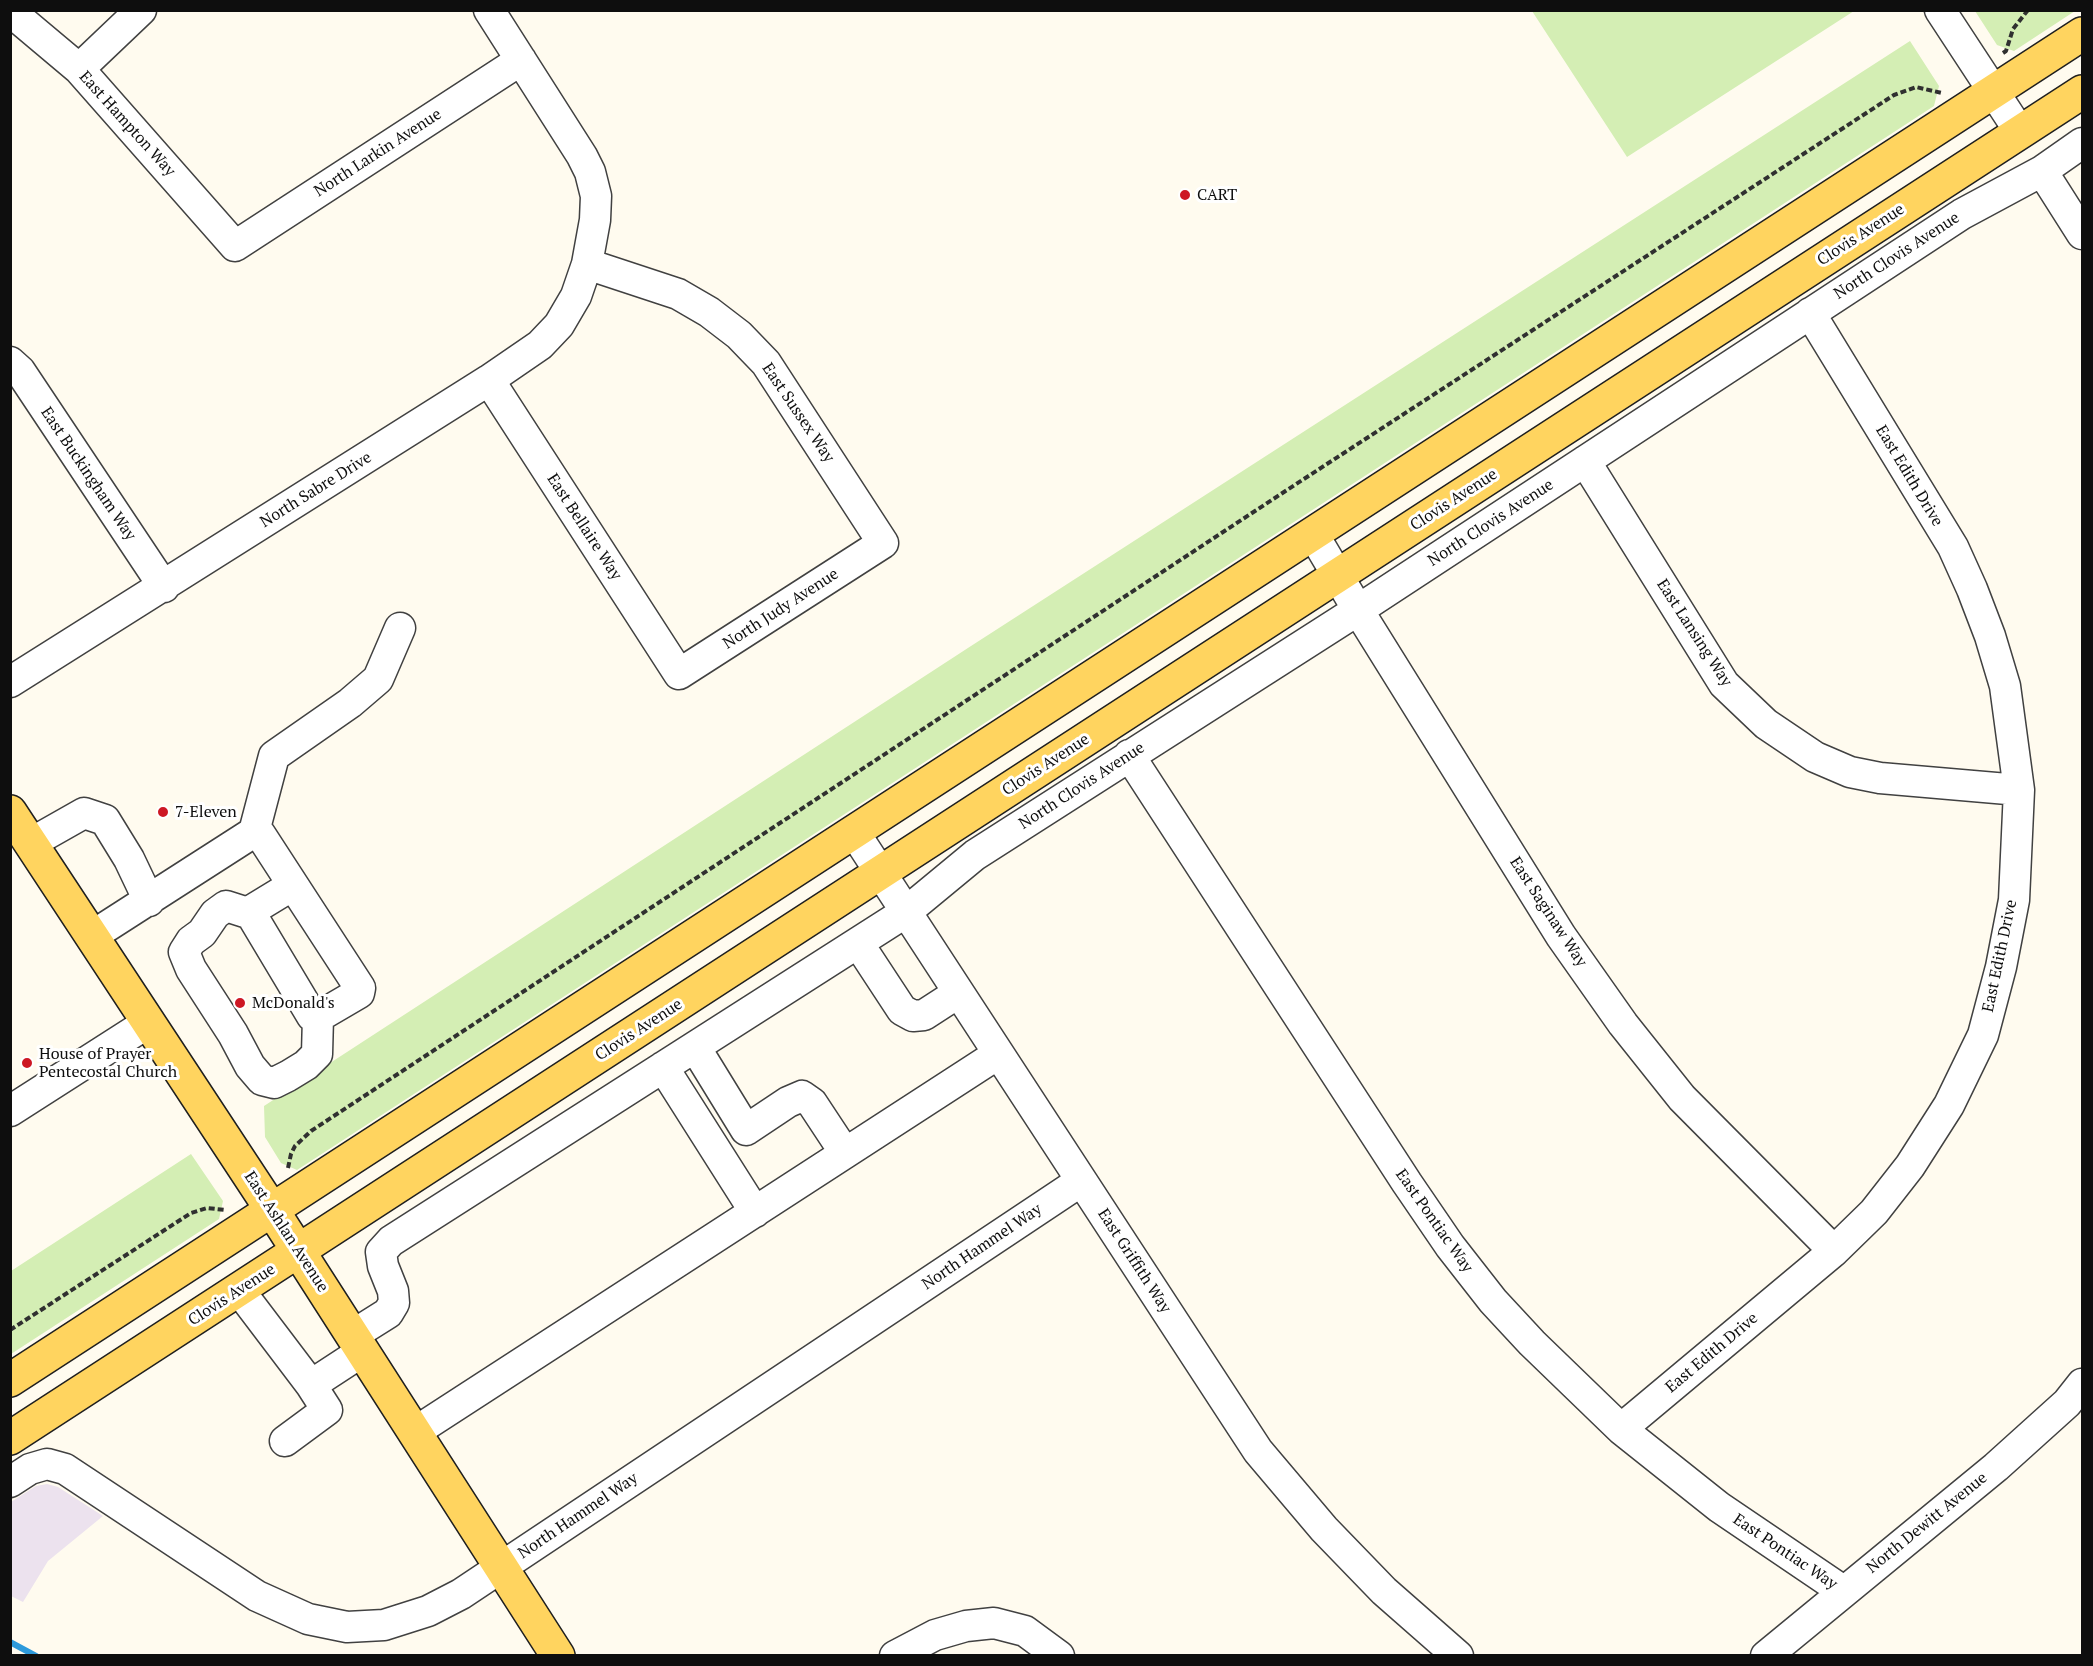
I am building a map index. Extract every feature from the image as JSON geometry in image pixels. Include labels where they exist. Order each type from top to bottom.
[{"type":"main road","points":[[10,1380],[266,1199],[854,832],[1313,534],[1986,81],[2082,34]]},
{"type":"main road","name":"Clovis Avenue","points":[[10,1438],[2082,92]]},
{"type":"main road","name":"East Ashlan Avenue","points":[[16,823],[266,1199],[558,1656]]},
{"type":"street","points":[[78,69],[141,10]]},
{"type":"street","points":[[489,10],[590,172],[596,196],[596,220],[587,264]]},
{"type":"street","points":[[1940,10],[2020,132]]},
{"type":"street","name":"East Hampton Way","points":[[10,11],[78,69],[235,246]]},
{"type":"street","name":"North Larkin Avenue","points":[[235,246],[520,60]]},
{"type":"street","name":"North Clovis Avenue","points":[[358,1343],[388,1313],[394,1303],[393,1291],[382,1266],[381,1252],[391,1241],[906,912],[975,855],[1358,610],[1962,214],[2042,171],[2082,143]]},
{"type":"street","points":[[2042,171],[2082,234]]},
{"type":"street","name":"North Sabre Drive","points":[[10,682],[164,587],[489,380],[540,345],[559,324],[576,296],[587,264]]},
{"type":"street","name":"East Sussex Way","points":[[587,264],[678,294],[709,312],[739,335],[766,363],[883,543]]},
{"type":"street","name":"East Edith Drive","points":[[1621,1429],[1834,1251],[1874,1212],[1910,1166],[1949,1105],[1983,1035],[2001,967],[2014,900],[2019,790],[2005,686],[1990,636],[1953,547],[1810,313]]},
{"type":"street","name":"East Buckingham Way","points":[[10,362],[20,371],[164,587]]},
{"type":"street","name":"East Bellaire Way","points":[[489,380],[679,674]]},
{"type":"street","name":"East Lansing Way","points":[[1585,461],[1724,684],[1766,724],[1815,757],[1850,772],[1880,778],[2019,790]]},
{"type":"street","name":"East Saginaw Way","points":[[1313,534],[1561,936],[1623,1023],[1682,1098],[1834,1251]]},
{"type":"street","name":"North Judy Avenue","points":[[679,674],[883,543]]},
{"type":"street","points":[[92,936],[254,832],[274,756],[350,703],[378,679],[400,628]]},
{"type":"street","name":"East Pontiac Way","points":[[1130,755],[1407,1183],[1450,1246],[1493,1301],[1532,1343],[1621,1429],[1719,1507],[1844,1592]]},
{"type":"street","points":[[16,823],[84,813],[105,820],[129,859],[148,901]]},
{"type":"street","points":[[254,832],[260,834],[360,988],[359,993],[318,1017],[312,1016],[251,914],[226,906],[216,914],[202,933],[191,941],[184,952],[191,969],[233,1034],[250,1066],[262,1080],[274,1083],[306,1065],[317,1054],[318,1017]]},
{"type":"street","name":"East Griffith Way","points":[[854,832],[1258,1451],[1324,1529],[1384,1591],[1458,1656]]},
{"type":"street","points":[[251,914],[252,910],[293,885]]},
{"type":"street","points":[[858,943],[902,1010],[913,1016],[924,1015],[958,993]]},
{"type":"street","points":[[10,1111],[149,1022]]},
{"type":"street","points":[[695,1047],[746,1130],[744,1146],[738,1156],[725,1165]]},
{"type":"street","points":[[415,1432],[998,1054]]},
{"type":"street","points":[[663,1067],[755,1212]]},
{"type":"street","points":[[746,1130],[788,1102],[802,1096],[812,1104],[845,1153]]},
{"type":"street","name":"North Hammel Way","points":[[10,1482],[30,1469],[47,1464],[65,1469],[257,1596],[308,1619],[346,1627],[384,1625],[428,1611],[461,1594],[1081,1181]]},
{"type":"street","points":[[239,1290],[311,1384],[327,1410],[285,1441]]},
{"type":"street","points":[[311,1384],[358,1343]]},
{"type":"street","name":"North Dewitt Avenue","points":[[1766,1656],[2077,1401]]},
{"type":"street","points":[[895,1656],[935,1635],[966,1626],[994,1623],[1025,1631],[1059,1656]]},
{"type":"path","points":[[10,1330],[191,1213],[207,1208],[225,1210],[266,1199],[288,1170],[295,1146],[311,1131],[1287,490],[1894,95],[1916,87],[1941,94],[1986,81],[2006,51],[2013,29],[2028,10]]},
{"type":"shaded area","points":[[47,1484],[58,1487],[103,1516],[48,1561],[23,1602],[11,1596],[11,1502],[36,1486]]},
{"type":"green space","points":[[1532,11],[1854,11],[1627,157]]},
{"type":"green space","points":[[1975,11],[2075,11],[2014,51],[1997,45]]},
{"type":"green space","points":[[1910,41],[1939,86],[1934,106],[297,1170],[281,1163],[265,1137],[264,1106],[971,646]]},
{"type":"green space","points":[[191,1154],[223,1201],[219,1219],[11,1354],[11,1271]]},
{"type":"waterway","points":[[10,1642],[36,1656]]},
{"type":"place","name":"CART","points":[[1185,195]]},
{"type":"place","name":"7-Eleven","points":[[163,812]]},
{"type":"place","name":"McDonald's","points":[[240,1003]]},
{"type":"place","name":"House of Prayer Pentecostal Church","points":[[27,1063]]}]
